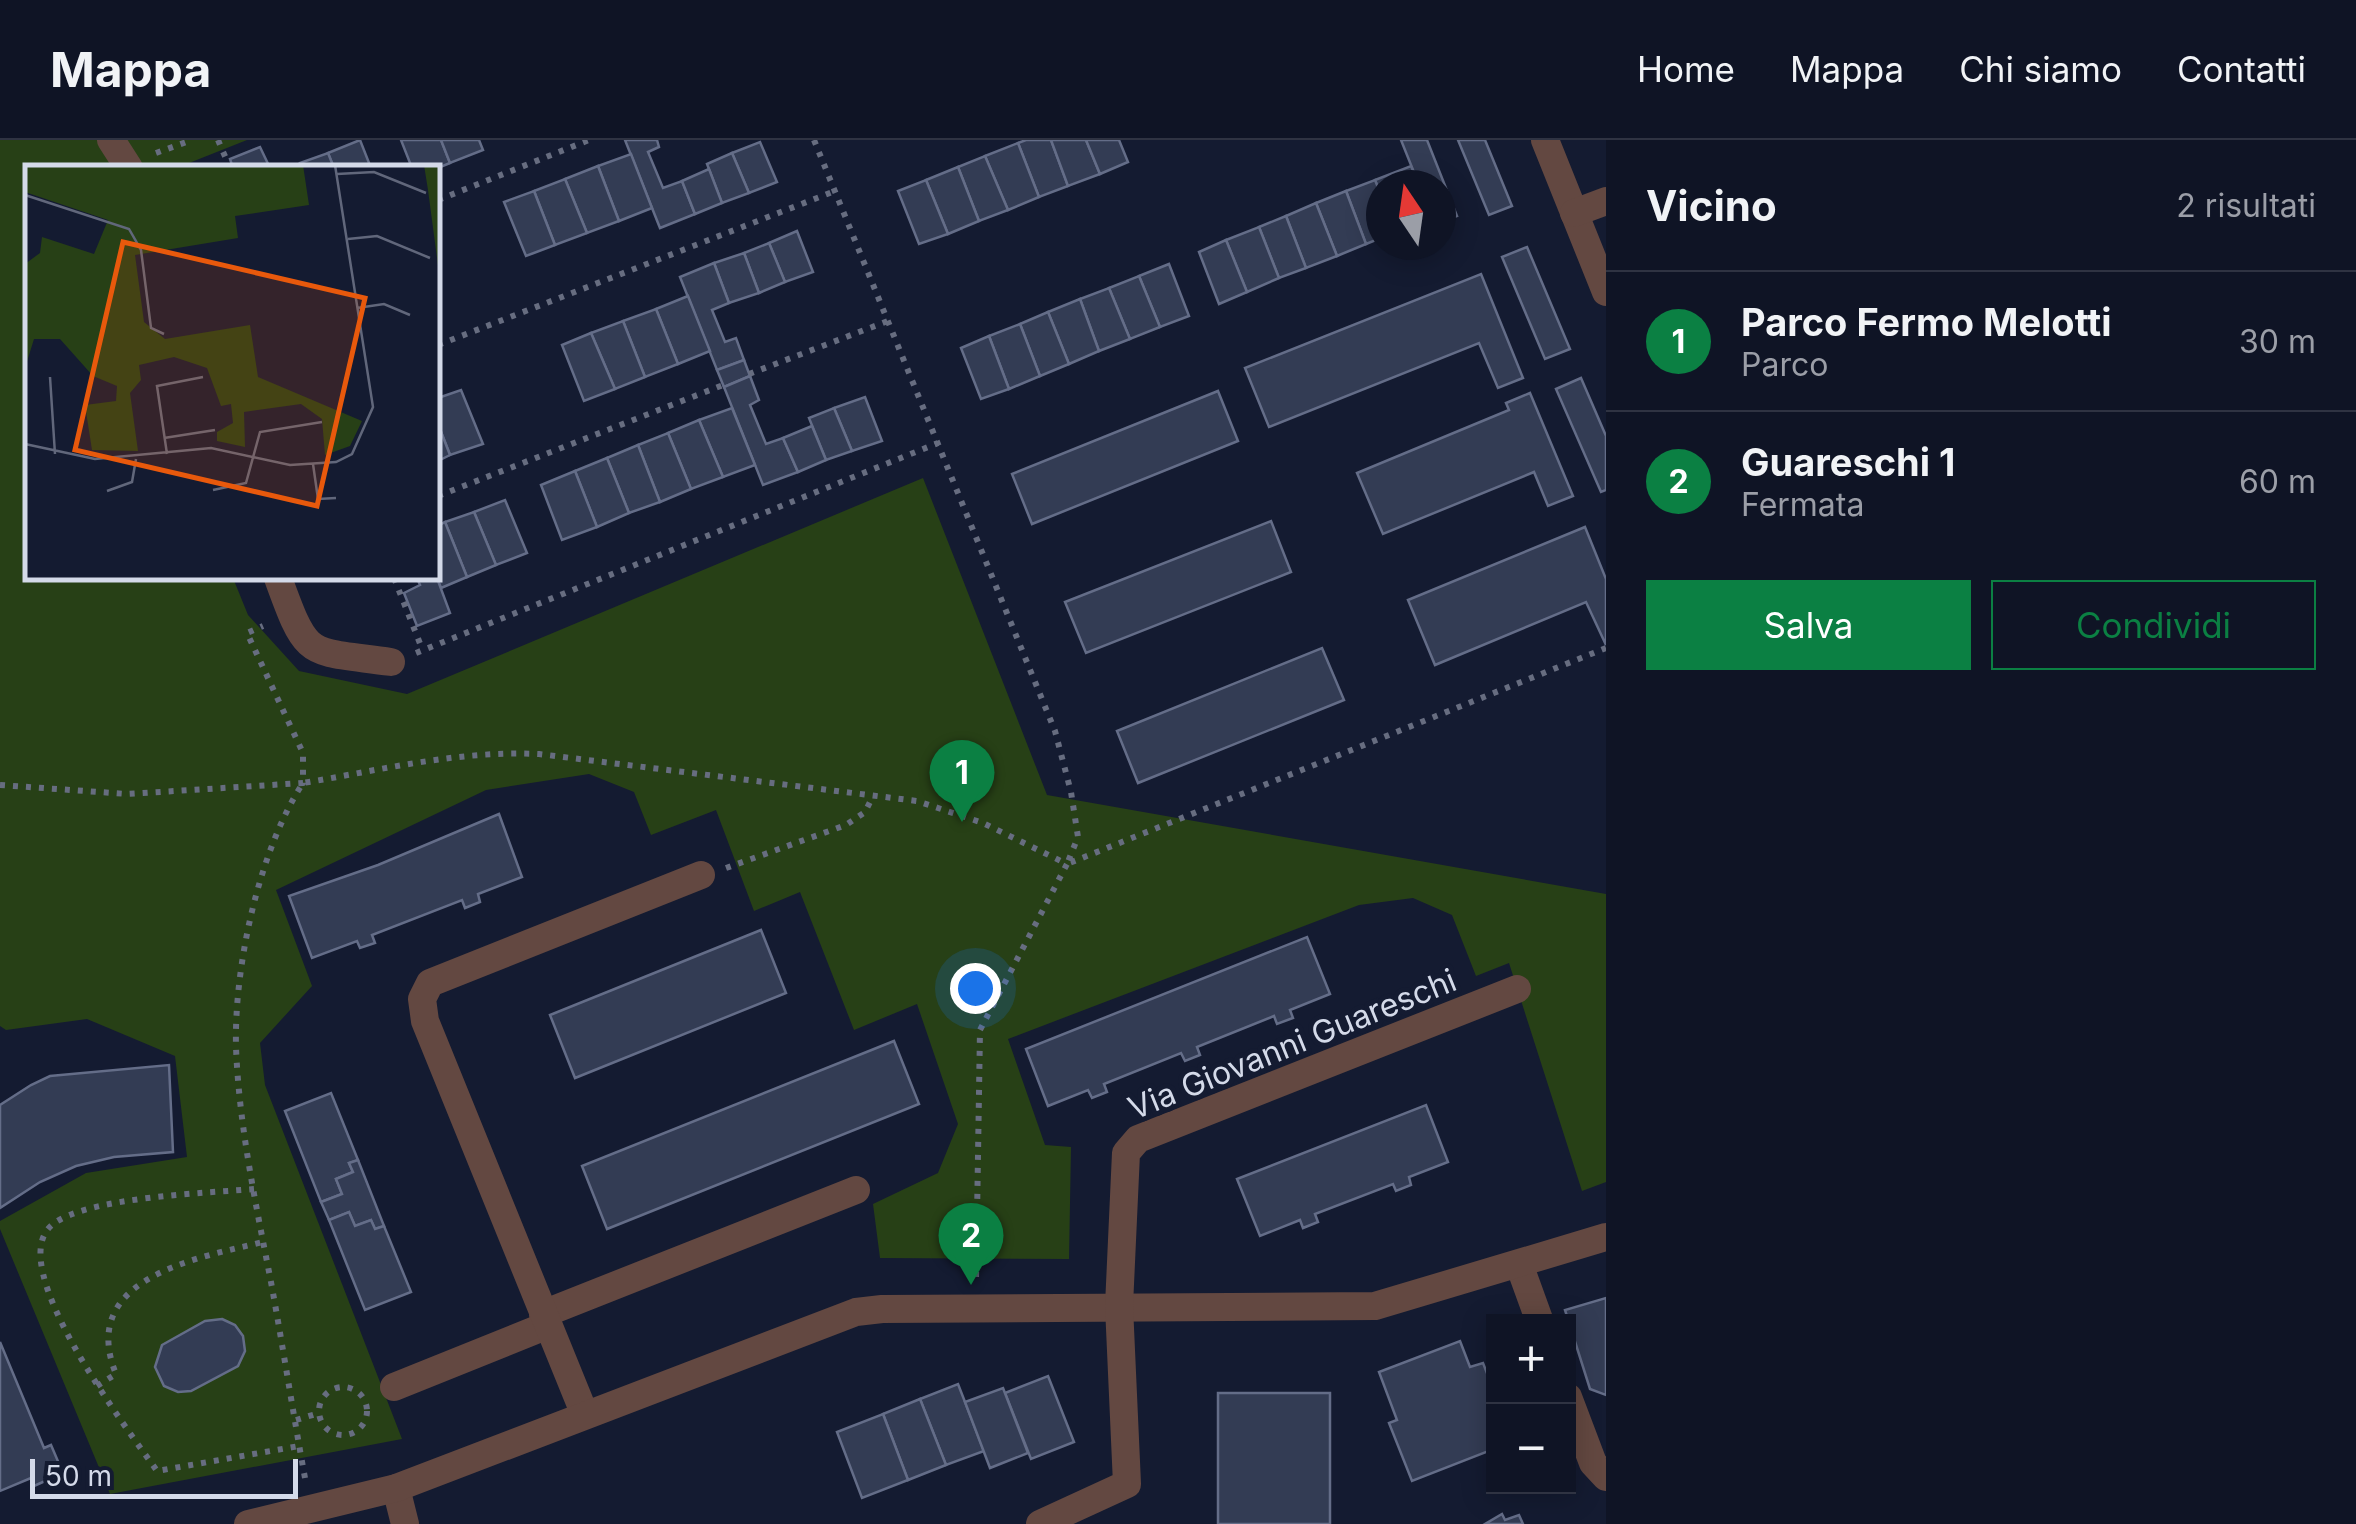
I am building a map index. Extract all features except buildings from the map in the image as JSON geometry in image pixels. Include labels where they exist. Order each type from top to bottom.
[{"type":"street","points":[[112,140],[127,165]]},
{"type":"street","points":[[1545,140],[1606,292]]},
{"type":"street","points":[[1574,214],[1606,201]]},
{"type":"street","points":[[279,580],[304,640],[316,652],[391,662]]},
{"type":"street","points":[[584,1415],[425,1021],[422,999],[430,983],[702,875]]},
{"type":"street","name":"Via Giovanni Guareschi","points":[[1040,1524],[1127,1484],[1120,1306],[1122,1174],[1126,1153],[1138,1140],[1517,990]]},
{"type":"street","points":[[394,1387],[856,1190]]},
{"type":"street","points":[[248,1524],[396,1488],[856,1312],[1375,1306],[1606,1236]]},
{"type":"street","points":[[1519,1264],[1537,1314]]},
{"type":"street","points":[[1570,1404],[1593,1463],[1606,1477]]},
{"type":"street","points":[[396,1488],[404,1524]]},
{"type":"path","points":[[218,140],[229,165]]},
{"type":"path","points":[[440,199],[589,140]]},
{"type":"path","points":[[814,140],[1055,731],[1078,837],[980,1030],[976,1308]]},
{"type":"path","points":[[440,344],[835,191]]},
{"type":"path","points":[[749,374],[888,321]]},
{"type":"path","points":[[440,495],[723,385]]},
{"type":"path","points":[[391,662],[938,443]]},
{"type":"path","points":[[395,580],[423,650]]},
{"type":"path","points":[[291,614],[247,633],[303,753],[303,783],[287,808],[258,884],[238,1006],[236,1046],[246,1143],[311,1509]]},
{"type":"path","points":[[0,785],[127,794],[303,783],[502,752],[917,802],[950,810],[1067,864],[1606,648]]},
{"type":"path","points":[[702,875],[846,825],[866,812],[872,796]]},
{"type":"path","points":[[254,1188],[123,1201],[62,1218],[40,1238],[38,1254],[43,1276],[86,1370],[157,1471],[300,1446]]},
{"type":"path","points":[[97,1386],[116,1374],[108,1354],[106,1332],[126,1296],[174,1265],[263,1242]]},
{"type":"path","points":[[342,1386],[360,1393],[368,1410],[362,1427],[345,1436],[327,1430],[319,1412],[325,1395],[342,1386]]},
{"type":"path","points":[[296,1420],[319,1412]]},
{"type":"green space","points":[[0,140],[247,140],[184,165],[25,165],[25,580],[234,580],[248,615],[299,671],[407,694],[923,478],[1047,795],[1606,894],[1606,1182],[1582,1191],[1509,963],[1476,976],[1452,915],[1413,898],[1359,905],[1008,1039],[1045,1145],[1071,1147],[1069,1259],[880,1258],[873,1204],[938,1173],[958,1124],[917,1004],[854,1030],[800,892],[754,911],[716,810],[651,835],[634,792],[589,774],[486,790],[276,890],[312,986],[260,1043],[265,1085],[402,1439],[110,1494],[0,1221],[86,1173],[187,1157],[175,1056],[87,1019],[6,1030],[0,1026]]},
{"type":"place","name":"Parco Fermo Melotti","points":[[962,822]]},
{"type":"place","name":"Guareschi 1","points":[[971,1285]]}]
